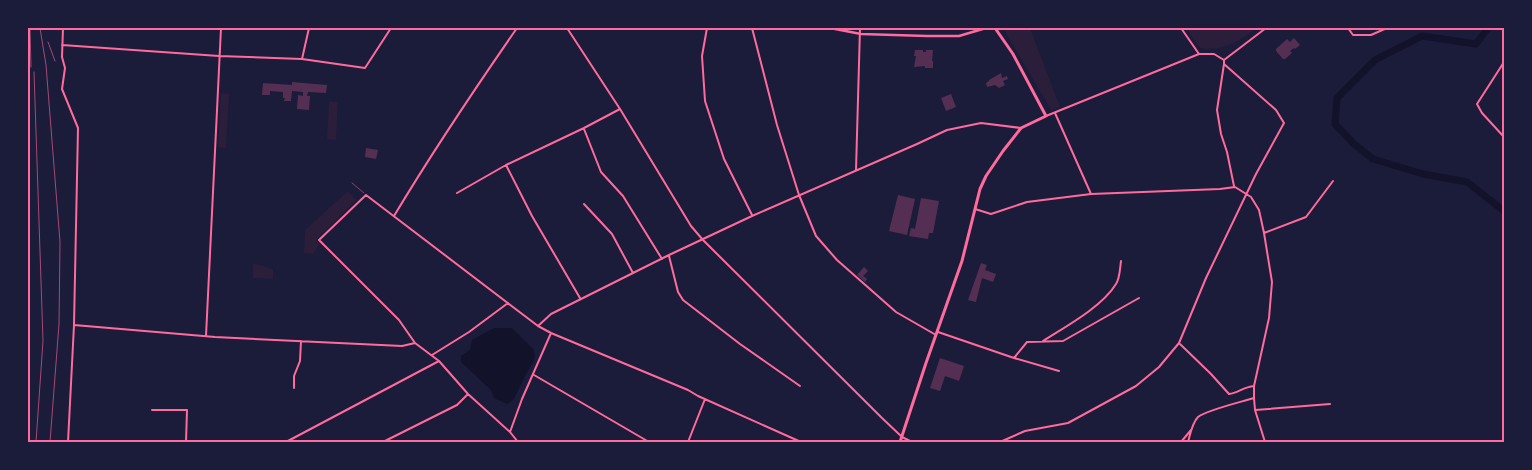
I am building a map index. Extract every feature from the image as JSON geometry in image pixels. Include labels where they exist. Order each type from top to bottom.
[{"type":"main road","points":[[900,442],[962,262],[980,189],[986,176],[1021,128],[1046,116],[1013,54],[996,28]]},
{"type":"street","points":[[64,28],[62,57],[65,68],[62,89],[78,128],[74,326],[68,442]]},
{"type":"street","points":[[206,336],[221,28]]},
{"type":"street","points":[[302,59],[309,28]]},
{"type":"street","points":[[62,45],[219,56],[302,59],[365,68],[391,28]]},
{"type":"street","points":[[393,216],[472,92],[517,28]]},
{"type":"street","points":[[567,28],[620,109],[691,226],[702,240],[902,437],[912,442]]},
{"type":"street","points":[[706,28],[702,56],[705,101],[724,158],[752,216]]},
{"type":"street","points":[[752,28],[777,125],[799,195],[816,236],[837,260],[896,312],[937,333],[1059,371]]},
{"type":"street","points":[[830,28],[861,34],[959,36],[986,28]]},
{"type":"street","points":[[856,170],[860,28]]},
{"type":"street","points":[[1181,28],[1200,54]]},
{"type":"street","points":[[1235,187],[1221,134],[1217,110],[1224,62],[1266,28]]},
{"type":"street","points":[[1348,28],[1354,35],[1371,35],[1387,28]]},
{"type":"street","points":[[1000,442],[1025,431],[1068,423],[1136,386],[1159,367],[1179,343],[1206,278],[1256,174],[1284,123],[1276,110],[1214,54],[1200,54],[1046,116]]},
{"type":"street","points":[[1504,62],[1477,104],[1482,113],[1504,137]]},
{"type":"street","points":[[457,193],[506,165],[620,109]]},
{"type":"street","points":[[1055,113],[1091,194]]},
{"type":"street","points":[[538,326],[551,314],[662,258],[947,130],[981,123],[1021,128]]},
{"type":"street","points":[[584,128],[601,172],[623,196],[662,258]]},
{"type":"street","points":[[506,165],[532,216],[581,299]]},
{"type":"street","points":[[1264,233],[1306,217],[1333,181]]},
{"type":"street","points":[[975,209],[991,214],[1028,202],[1091,194],[1235,187],[1251,197],[1258,210],[1264,233],[1272,282],[1269,318],[1254,386],[1255,410],[1265,442]]},
{"type":"street","points":[[518,442],[510,432],[468,394],[439,361],[415,343],[399,320],[319,240],[366,195],[551,334],[688,390],[801,442]]},
{"type":"street","points":[[584,204],[612,234],[633,273]]},
{"type":"street","points":[[669,255],[678,292],[683,300],[740,344],[800,386]]},
{"type":"street","points":[[1040,342],[1071,323],[1104,298],[1118,282],[1121,261]]},
{"type":"street","points":[[1014,358],[1027,342],[1063,341],[1139,298]]},
{"type":"street","points":[[432,355],[469,332],[508,303]]},
{"type":"street","points":[[74,326],[301,342],[402,346],[415,343]]},
{"type":"street","points":[[510,432],[522,399],[534,376],[551,334]]},
{"type":"street","points":[[294,388],[294,376],[300,361],[301,342]]},
{"type":"street","points":[[1179,343],[1229,394],[1233,394],[1244,387],[1254,386]]},
{"type":"street","points":[[286,442],[439,361]]},
{"type":"street","points":[[534,376],[648,442]]},
{"type":"street","points":[[382,442],[457,405],[468,394]]},
{"type":"street","points":[[1188,442],[1198,417],[1208,412],[1254,398]]},
{"type":"street","points":[[688,442],[705,399]]},
{"type":"street","points":[[1255,410],[1330,404]]},
{"type":"street","points":[[152,410],[187,410],[186,442]]},
{"type":"street","points":[[1181,442],[1192,428]]},
{"type":"street","points":[[790,442],[792,438]]},
{"type":"lane","points":[[352,184],[366,195]]},
{"type":"shaded area","points":[[1003,28],[1030,28],[1060,107],[1051,110]]},
{"type":"shaded area","points":[[1186,28],[1257,28],[1244,37],[1223,47],[1208,49],[1200,48]]},
{"type":"shaded area","points":[[221,93],[229,94],[226,148],[218,147]]},
{"type":"shaded area","points":[[329,102],[338,102],[336,140],[327,139]]},
{"type":"shaded area","points":[[348,191],[356,200],[316,240],[320,244],[313,254],[304,253],[305,230]]},
{"type":"shaded area","points":[[253,263],[273,269],[273,279],[253,278]]},
{"type":"shaded area","points":[[494,328],[512,328],[534,350],[535,358],[514,399],[507,404],[494,398],[491,390],[461,362],[461,356],[470,350],[472,340]]},
{"type":"building","points":[[1294,38],[1300,45],[1290,51],[1292,53],[1283,59],[1276,49],[1287,39],[1290,42]]},
{"type":"building","points":[[915,50],[926,52],[926,50],[933,50],[933,68],[925,68],[925,66],[914,67]]},
{"type":"building","points":[[1001,73],[1002,78],[1007,76],[1008,79],[1003,81],[1005,85],[999,88],[995,85],[987,87],[986,83],[989,80]]},
{"type":"building","points":[[292,82],[327,85],[326,93],[308,92],[307,96],[310,96],[309,110],[297,109],[298,95],[303,96],[303,92],[292,91],[291,101],[284,101],[283,92],[270,91],[270,95],[262,95],[263,83],[292,85]]},
{"type":"building","points":[[951,94],[956,107],[946,111],[941,98]]},
{"type":"building","points":[[366,148],[378,150],[376,159],[365,157]]},
{"type":"building","points":[[898,195],[915,199],[907,235],[889,231]]},
{"type":"building","points":[[921,198],[939,201],[933,233],[929,233],[928,239],[909,236],[911,228],[915,229]]},
{"type":"building","points":[[981,263],[987,265],[985,270],[996,274],[993,282],[982,278],[976,302],[968,300]]},
{"type":"building","points":[[864,267],[868,271],[863,276],[867,279],[865,282],[857,275]]},
{"type":"building","points":[[940,358],[964,366],[959,381],[945,376],[940,391],[930,388]]},
{"type":"waterway","points":[[1488,28],[1476,44],[1422,36],[1375,60],[1337,98],[1335,124],[1354,144],[1373,159],[1423,174],[1467,182],[1504,211]]},
{"type":"railway","points":[[30,28],[31,67]]},
{"type":"railway","points":[[40,28],[46,65],[60,242],[59,324],[50,442]]},
{"type":"railway","points":[[48,42],[55,61]]},
{"type":"railway","points":[[28,61],[28,81]]},
{"type":"railway","points":[[34,72],[43,341],[36,442]]}]
